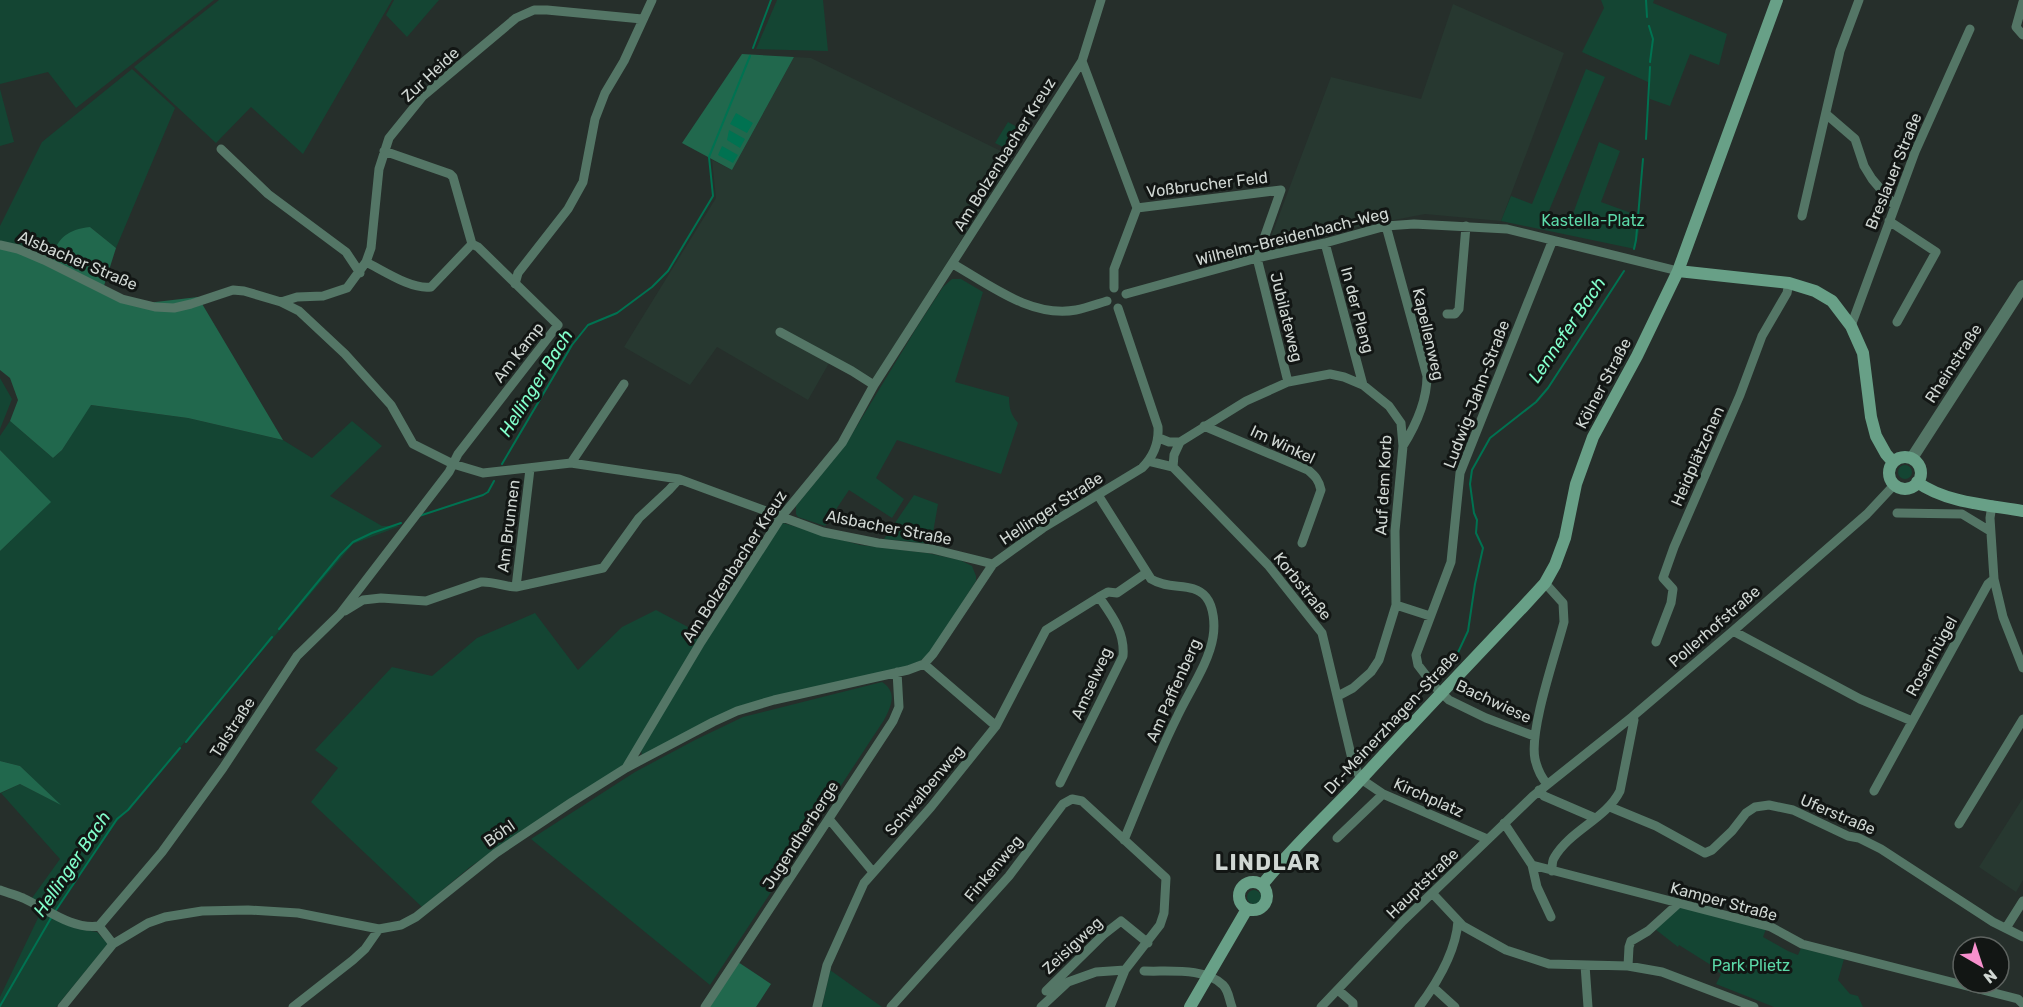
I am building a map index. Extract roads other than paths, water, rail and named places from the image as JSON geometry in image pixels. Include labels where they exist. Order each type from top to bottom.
[{"type":"main road","name":"Kölner Straße","points":[[1545,583],[1563,546],[1576,484],[1593,437],[1637,356],[1678,271],[1777,0]]},
{"type":"main road","points":[[1678,271],[1790,283],[1815,291],[1832,301],[1851,326],[1863,353],[1871,417],[1876,436],[1893,462]]},
{"type":"main road","points":[[1902,457],[1912,459],[1920,469],[1917,482],[1906,488],[1895,484],[1889,474],[1893,462],[1902,457]]},
{"type":"main road","points":[[1917,482],[1945,495],[2023,510]]},
{"type":"main road","name":"Dr.-Meinerzhagen-Straße","points":[[1262,885],[1308,832],[1545,583]]},
{"type":"main road","name":"Dr.-Meinerzhagen-Straße","points":[[1254,882],[1262,885],[1267,894],[1264,906],[1256,910],[1247,909],[1240,902],[1241,889],[1254,882]]},
{"type":"main road","name":"Dr.-Meinerzhagen-Straße","points":[[1190,1007],[1247,909]]},
{"type":"street","points":[[515,284],[518,273],[568,209],[583,182],[595,119],[605,93],[624,61],[652,0]]},
{"type":"street","name":"Am Bolzenbacher Kreuz","points":[[626,768],[701,642],[782,516],[842,443],[874,386],[1082,60],[1101,0]]},
{"type":"street","points":[[1802,216],[1840,51],[1859,0]]},
{"type":"street","points":[[2023,2],[2016,27],[2023,35]]},
{"type":"street","name":"Zur Heide","points":[[281,302],[297,297],[336,293],[347,288],[360,273],[371,248],[379,169],[389,138],[423,96],[516,18],[534,10],[547,10],[642,19]]},
{"type":"street","name":"Breslauer Straße","points":[[1851,326],[1919,143],[1970,29]]},
{"type":"street","points":[[1082,60],[1137,208],[1114,268],[1114,288]]},
{"type":"street","points":[[1826,114],[1855,139],[1864,166],[1895,206]]},
{"type":"street","points":[[220,149],[268,194],[346,252],[360,273]]},
{"type":"street","points":[[366,262],[414,286],[423,288],[431,286],[472,244],[453,177],[384,151]]},
{"type":"street","name":"Voßbrucher Feld","points":[[1137,208],[1281,190],[1257,258]]},
{"type":"street","points":[[1889,221],[1936,252],[1897,322]]},
{"type":"street","name":"Wilhelm-Breidenbach-Weg","points":[[1126,294],[1386,226],[1414,224],[1507,229],[1552,242],[1678,271]]},
{"type":"street","name":"Kapellenweg","points":[[1386,226],[1427,376],[1427,392],[1413,430],[1403,446]]},
{"type":"street","points":[[1447,314],[1455,314],[1459,309],[1466,226]]},
{"type":"street","name":"Ludwig-Jahn-Straße","points":[[1441,693],[1418,665],[1416,655],[1451,562],[1460,473],[1552,242]]},
{"type":"street","name":"In der Pleng","points":[[1325,243],[1363,385]]},
{"type":"street","name":"Alsbacher Straße","points":[[0,244],[44,260],[122,299],[155,307],[174,308],[232,290],[244,291],[281,302],[299,311],[345,354],[391,405],[413,444],[453,464],[483,473],[571,463],[679,479],[823,532],[878,543],[932,549],[993,564]]},
{"type":"street","name":"Am Kamp","points":[[453,464],[458,454],[558,325],[478,247],[472,244]]},
{"type":"street","name":"Jubilateweg","points":[[1257,258],[1288,382]]},
{"type":"street","points":[[953,264],[1017,301],[1046,311],[1076,310],[1107,301]]},
{"type":"street","name":"Heidplätzchen","points":[[1656,642],[1671,603],[1673,589],[1663,578],[1674,547],[1740,394],[1762,336],[1787,293],[1790,283]]},
{"type":"street","name":"Rheinstraße","points":[[1912,459],[2023,286]]},
{"type":"street","points":[[1114,288],[1120,288],[1126,294],[1126,301],[1118,308],[1111,306],[1107,301],[1108,291],[1114,288]]},
{"type":"street","points":[[1118,308],[1158,427],[1159,438],[1169,442],[1180,442],[1174,455],[1173,467],[1148,461]]},
{"type":"street","points":[[780,332],[852,371],[874,386]]},
{"type":"street","name":"Auf dem Korb","points":[[1180,442],[1246,401],[1288,382],[1330,374],[1363,385],[1389,406],[1401,423],[1403,446],[1395,531],[1396,605],[1379,660],[1371,672],[1353,688],[1338,696]]},
{"type":"street","points":[[571,463],[624,384]]},
{"type":"street","name":"Im Winkel","points":[[1204,426],[1308,470],[1315,476],[1321,490],[1302,543]]},
{"type":"street","name":"Hellinger Straße","points":[[924,664],[944,639],[993,564],[1043,528],[1142,468],[1159,438]]},
{"type":"street","name":"Talstraße","points":[[99,926],[162,852],[223,768],[297,656],[340,614],[453,464]]},
{"type":"street","name":"Korbstraße","points":[[1173,467],[1268,565],[1322,633],[1353,763],[1361,778]]},
{"type":"street","name":"Am Brunnen","points":[[516,586],[530,469]]},
{"type":"street","points":[[340,614],[363,600],[381,597],[426,601],[488,581],[507,587],[516,586],[603,568],[639,518],[679,479]]},
{"type":"street","name":"Pollerhofstraße","points":[[1547,784],[1632,717],[1733,631],[1867,514],[1895,484]]},
{"type":"street","name":"Am Paffenberg","points":[[1098,495],[1146,573],[1160,585],[1175,588],[1186,586],[1198,591],[1206,598],[1212,611],[1214,624],[1209,651],[1176,718],[1124,840]]},
{"type":"street","points":[[1992,505],[1990,531],[1994,579],[2003,617],[2023,668]]},
{"type":"street","points":[[1897,513],[1962,514],[1990,531]]},
{"type":"street","name":"Schwalbenweg","points":[[817,1007],[830,957],[864,883],[996,726],[1046,630],[1108,592],[1117,593],[1146,573]]},
{"type":"street","name":"Rosenhügel","points":[[1874,791],[1988,584],[1994,579]]},
{"type":"street","points":[[1545,583],[1563,603],[1564,622],[1534,736],[1535,760],[1547,784]]},
{"type":"street","name":"Amselweg","points":[[1060,783],[1123,656],[1124,644],[1120,628],[1099,597]]},
{"type":"street","points":[[1396,605],[1430,616]]},
{"type":"street","points":[[1733,631],[1860,699],[1912,721]]},
{"type":"street","points":[[897,672],[924,664],[996,726]]},
{"type":"street","name":"Böhl","points":[[113,944],[148,923],[165,917],[202,911],[248,910],[298,913],[379,929],[401,925],[416,917],[496,853],[626,768],[713,722],[738,711],[811,691],[897,672]]},
{"type":"street","name":"Jugendherberge","points":[[705,1007],[892,721],[899,706],[897,672]]},
{"type":"street","name":"Bachwiese","points":[[1441,693],[1449,700],[1486,718],[1534,736]]},
{"type":"street","points":[[1551,871],[1554,858],[1567,843],[1610,807],[1620,791],[1634,720],[1632,717]]},
{"type":"street","points":[[1959,824],[2023,719]]},
{"type":"street","name":"Kirchplatz","points":[[1361,778],[1383,794],[1487,839]]},
{"type":"street","name":"Hauptstraße","points":[[1321,1007],[1403,921],[1547,784]]},
{"type":"street","points":[[1539,790],[1544,796],[1595,818]]},
{"type":"street","points":[[1337,838],[1383,794]]},
{"type":"street","name":"Finkenweg","points":[[891,1007],[1009,876],[1063,804],[1072,799],[1082,801],[1124,840]]},
{"type":"street","name":"Uferstraße","points":[[1610,807],[1656,826],[1705,853],[1712,850],[1732,831],[1746,813],[1755,807],[1769,805],[1793,810],[1881,849],[1993,922],[2023,937]]},
{"type":"street","points":[[830,819],[873,872]]},
{"type":"street","points":[[1504,823],[1532,865],[1538,887],[1551,917]]},
{"type":"street","points":[[1110,1007],[1125,970],[1148,943],[1160,925],[1164,913],[1166,878],[1124,840]]},
{"type":"street","name":"Kamper Straße","points":[[1532,865],[1771,927],[1802,944],[2018,999],[2023,1004]]},
{"type":"street","points":[[0,890],[21,897],[82,926],[88,928],[99,926],[113,944],[67,1005]]},
{"type":"street","points":[[1433,894],[1469,930],[1506,950],[1540,962],[1628,966],[1662,972],[1754,1007]]},
{"type":"street","points":[[2006,928],[2023,901]]},
{"type":"street","points":[[1628,966],[1631,941],[1648,931],[1679,903]]},
{"type":"street","name":"Zeisigweg","points":[[1046,991],[1103,934],[1121,921],[1148,943]]},
{"type":"street","points":[[1419,1007],[1434,988],[1456,938],[1458,921]]},
{"type":"street","points":[[293,1007],[353,960],[365,949],[379,929]]},
{"type":"street","points":[[1456,938],[1469,930]]},
{"type":"street","points":[[1585,965],[1588,1007]]},
{"type":"street","points":[[1041,1007],[1068,982],[1096,972],[1125,970]]},
{"type":"street","points":[[1144,970],[1208,976],[1224,986],[1232,1007]]},
{"type":"street","points":[[1434,988],[1455,1007]]},
{"type":"street","points":[[1338,990],[1353,1003],[1353,1007]]},
{"type":"waterway","name":"Hellinger Bach","points":[[753,48],[771,0]]},
{"type":"waterway","name":"Lennefer Bach","points":[[1646,0],[1647,17]]},
{"type":"waterway","name":"Lennefer Bach","points":[[1649,26],[1653,39],[1650,62]]},
{"type":"waterway","name":"Hellinger Bach","points":[[502,464],[572,345],[588,325],[617,313],[652,287],[668,271],[713,196],[709,157],[750,56]]},
{"type":"waterway","name":"Lennefer Bach","points":[[1646,139],[1650,67]]},
{"type":"waterway","points":[[1634,249],[1643,159]]},
{"type":"waterway","name":"Lennefer Bach","points":[[1454,661],[1468,631],[1483,548],[1476,533],[1477,520],[1470,484],[1472,470],[1490,438],[1536,402],[1548,388],[1624,271]]},
{"type":"waterway","name":"Hellinger Bach","points":[[419,516],[483,495],[488,492],[494,481]]},
{"type":"waterway","name":"Hellinger Bach","points":[[279,629],[353,542],[401,523]]},
{"type":"waterway","name":"Hellinger Bach","points":[[186,742],[272,637]]},
{"type":"waterway","name":"Hellinger Bach","points":[[54,913],[117,819],[128,810],[180,748]]},
{"type":"waterway","name":"Hellinger Bach","points":[[0,1006],[51,918]]},
{"type":"district","name":"LINDLAR","points":[[1268,862]]},
{"type":"park label","name":"Kastella-Platz","points":[[1593,220]]},
{"type":"park label","name":"Park Plietz","points":[[1751,965]]}]
